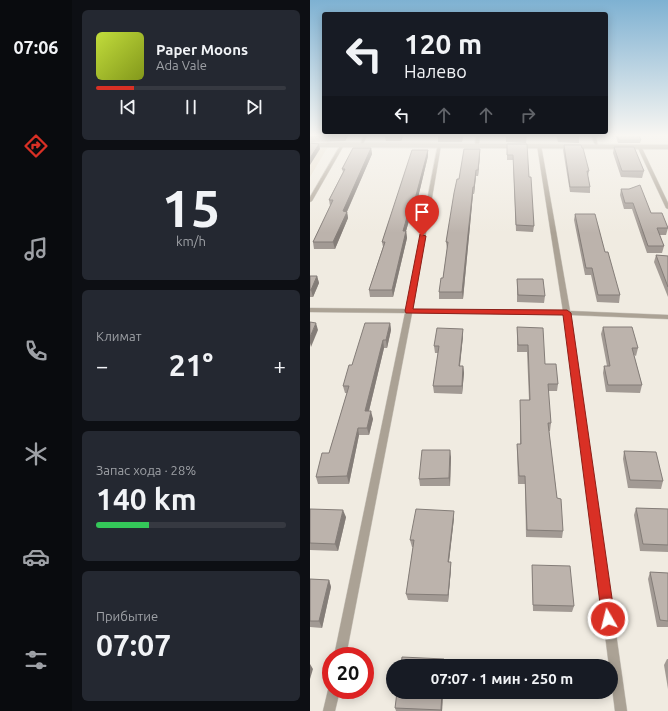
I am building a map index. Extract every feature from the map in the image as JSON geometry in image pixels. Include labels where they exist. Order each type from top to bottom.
[{"type":"lane","points":[[310,201],[329,167]]},
{"type":"lane","points":[[342,647],[409,311],[434,167]]},
{"type":"lane","points":[[543,167],[567,313],[621,711]]},
{"type":"lane","points":[[649,167],[668,208]]},
{"type":"lane","points":[[310,310],[567,313],[668,317]]},
{"type":"lane","points":[[330,711],[332,699]]},
{"type":"shaded area","points":[[310,167],[316,167],[310,177]]},
{"type":"building","points":[[343,167],[362,167],[343,211],[347,212],[333,242],[313,242],[333,200],[329,200],[345,169],[342,169]]},
{"type":"building","points":[[406,167],[423,167],[414,203],[411,203],[403,231],[406,231],[392,290],[369,290],[385,242],[382,242]]},
{"type":"building","points":[[461,167],[478,167],[478,170],[476,170],[473,187],[462,292],[439,292],[441,278],[443,278],[448,242],[446,242],[454,193],[457,179],[459,179]]},
{"type":"building","points":[[514,167],[528,167],[529,177],[531,177],[534,226],[516,225]]},
{"type":"building","points":[[567,167],[588,167],[589,171],[587,171],[590,187],[570,187]]},
{"type":"building","points":[[621,167],[642,167],[644,171],[622,171]]},
{"type":"building","points":[[640,185],[651,213],[662,213],[668,228],[657,228],[664,246],[648,246],[633,203],[625,203],[621,189],[629,189]]},
{"type":"building","points":[[575,214],[595,214],[605,252],[608,252],[620,295],[598,295],[592,268],[586,268]]},
{"type":"building","points":[[656,255],[668,256],[668,287]]},
{"type":"building","points":[[310,276],[317,276],[311,290],[310,290]]},
{"type":"building","points":[[517,279],[543,279],[545,296],[518,295]]},
{"type":"building","points":[[310,322],[316,323],[310,337]]},
{"type":"building","points":[[365,323],[390,323],[386,340],[383,340],[365,411],[371,411],[367,428],[358,428],[347,476],[316,477],[322,453],[329,453],[349,386],[343,386],[349,365],[352,365]]},
{"type":"building","points":[[517,327],[543,328],[545,364],[556,364],[558,384],[548,384],[551,423],[548,423],[557,498],[561,499],[563,531],[527,530],[525,476],[519,476],[517,444],[521,444],[520,400],[530,400],[528,345],[518,345]]},
{"type":"building","points":[[603,327],[632,327],[638,348],[632,348],[642,385],[608,385],[604,366],[610,366]]},
{"type":"building","points":[[437,328],[463,329],[459,366],[463,366],[462,386],[433,386],[439,346],[434,346]]},
{"type":"building","points":[[422,450],[450,450],[449,478],[419,479]]},
{"type":"building","points":[[624,451],[656,452],[663,481],[630,480]]},
{"type":"building","points":[[636,508],[668,509],[668,545],[643,544]]},
{"type":"building","points":[[310,509],[343,510],[335,544],[310,543]]},
{"type":"building","points":[[416,509],[454,511],[448,562],[451,562],[448,595],[406,594],[414,540],[410,540]]},
{"type":"building","points":[[532,565],[570,566],[574,606],[533,605]]},
{"type":"building","points":[[650,572],[668,573],[668,621],[660,620]]},
{"type":"building","points":[[310,579],[329,580],[319,621],[310,621]]},
{"type":"building","points":[[402,657],[444,659],[402,659]]},
{"type":"building","points":[[396,699],[442,699],[441,710],[395,708]]},
{"type":"route","points":[[422,236],[409,311],[567,313],[608,619]]}]
